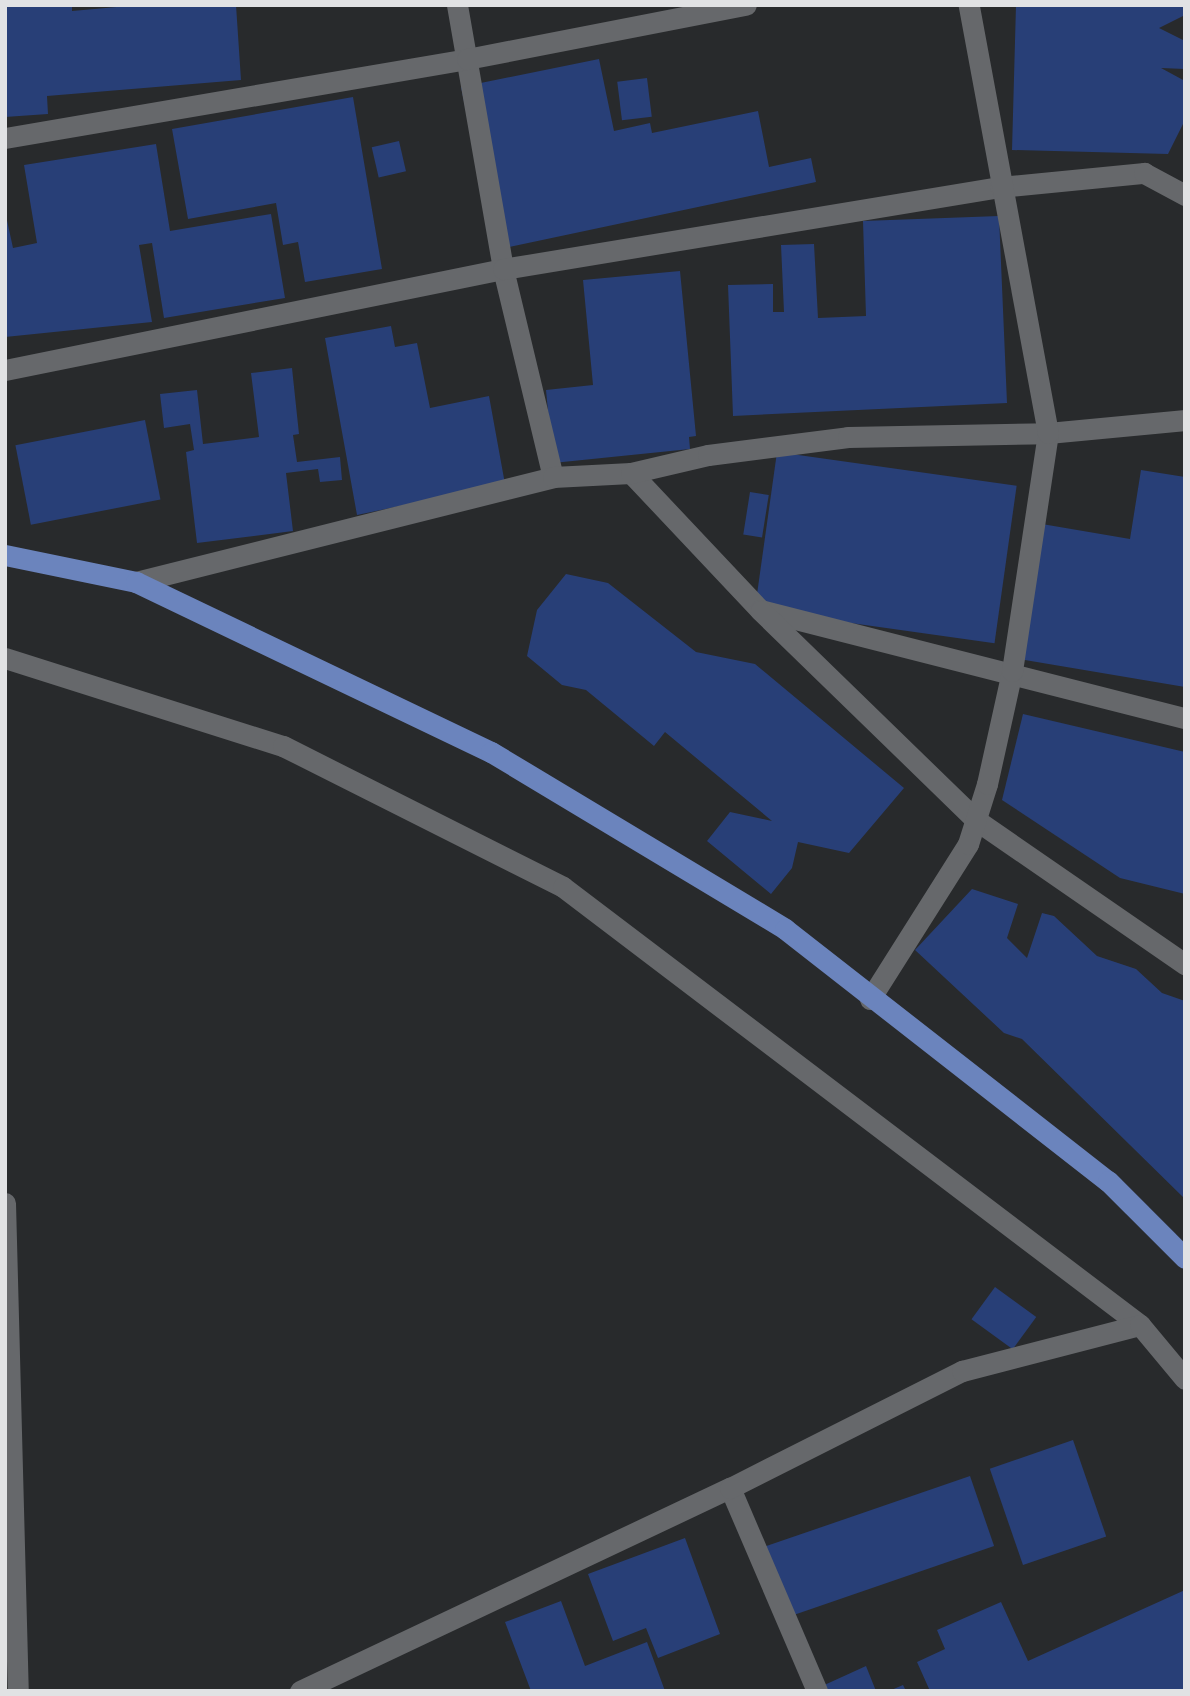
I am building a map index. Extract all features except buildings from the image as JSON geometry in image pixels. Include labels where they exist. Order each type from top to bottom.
[{"type":"main road","points":[[5,555],[136,582],[491,752],[785,929],[870,999],[1108,1181],[1185,1258]]},
{"type":"street","points":[[457,5],[503,269],[553,477]]},
{"type":"street","points":[[5,138],[467,59],[746,5]]},
{"type":"street","points":[[870,999],[968,844],[1012,671],[1048,433],[1000,187],[969,5]]},
{"type":"street","points":[[5,370],[503,269],[1000,187],[1144,173],[1185,195]]},
{"type":"street","points":[[136,582],[553,477],[631,473],[708,455],[848,438],[1048,433],[1185,421]]},
{"type":"street","points":[[631,473],[760,610],[975,820],[1185,964]]},
{"type":"street","points":[[760,610],[1012,671],[1185,718]]},
{"type":"street","points":[[5,657],[283,746],[563,887],[1140,1325],[1185,1379]]},
{"type":"street","points":[[5,1203],[9,1528],[18,1691]]},
{"type":"street","points":[[300,1691],[730,1488],[962,1371],[1140,1325]]},
{"type":"street","points":[[730,1488],[817,1691]]}]
